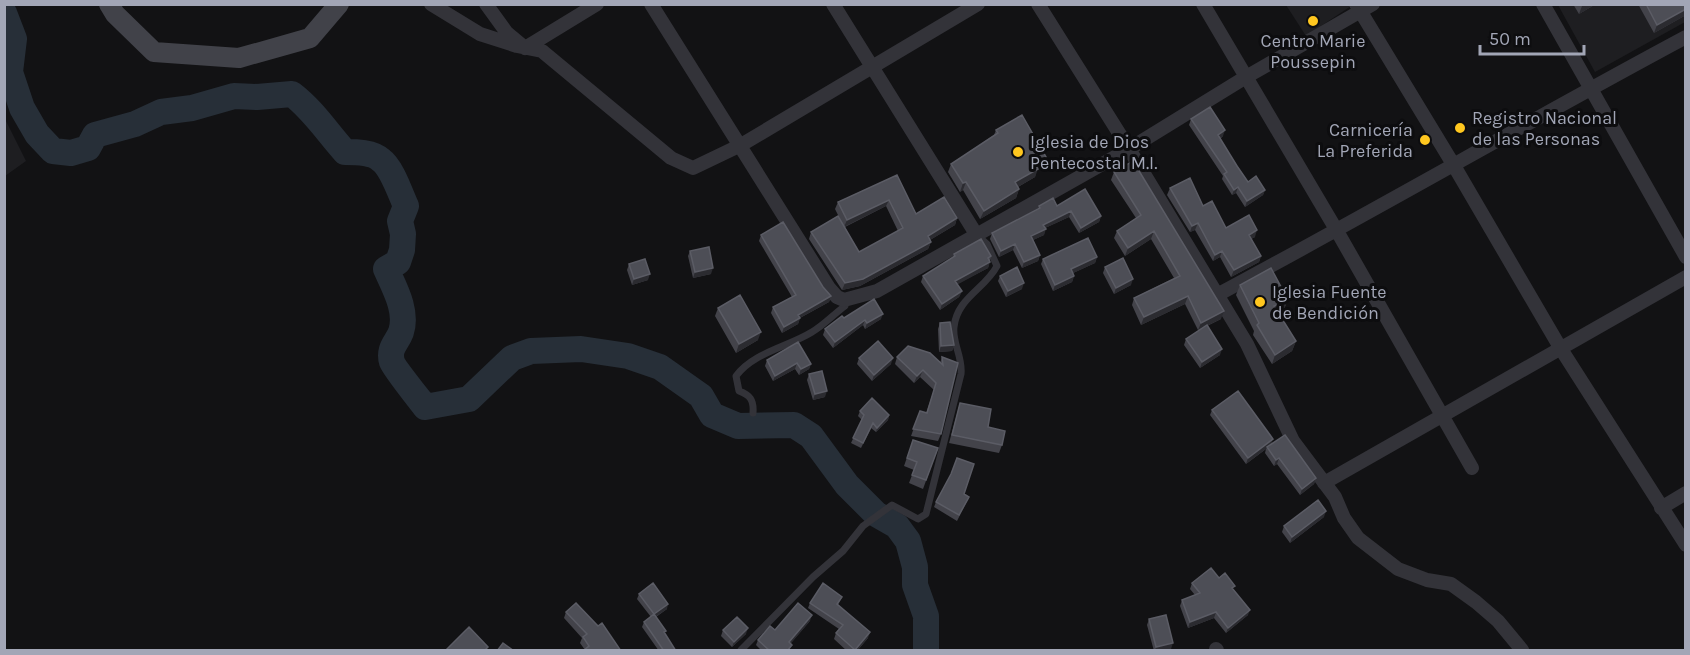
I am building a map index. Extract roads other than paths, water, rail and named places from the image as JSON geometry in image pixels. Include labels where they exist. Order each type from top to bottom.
[{"type":"street","points":[[110,4],[115,14],[154,52],[238,58],[309,38],[339,4]]},
{"type":"street","points":[[431,4],[480,34],[542,51],[671,158],[693,168],[739,146],[978,4]]},
{"type":"street","points":[[486,4],[507,33],[525,48]]},
{"type":"street","points":[[525,48],[597,4]]},
{"type":"street","points":[[651,4],[829,288],[837,297],[844,300],[877,291],[1129,149],[1363,7],[1561,349],[1686,545]]},
{"type":"street","points":[[833,4],[976,234]]},
{"type":"street","points":[[1038,4],[1129,149],[1247,345],[1293,441],[1335,497],[1344,518],[1358,538],[1375,554],[1398,569],[1427,580],[1451,584],[1498,621],[1522,651]]},
{"type":"street","points":[[1203,4],[1337,231],[1472,468]]},
{"type":"street","points":[[1543,4],[1686,257]]},
{"type":"street","points":[[1217,295],[1337,231],[1589,88],[1686,37]]},
{"type":"street","points":[[1324,483],[1686,277]]},
{"type":"street","points":[[1661,508],[1686,493]]},
{"type":"lane","points":[[741,651],[813,577],[843,551],[863,526],[892,505],[918,519],[926,514],[961,374],[962,366],[954,338],[958,310],[993,273],[996,266],[987,244],[976,234]]},
{"type":"lane","points":[[753,413],[751,399],[747,394],[739,391],[736,376],[741,369],[777,348],[812,332],[845,306],[844,300]]},
{"type":"waterway","points":[[4,13],[14,39],[10,72],[22,108],[37,134],[53,151],[71,153],[88,148],[95,135],[135,124],[161,112],[192,108],[234,96],[292,94],[313,114],[345,152],[359,152],[378,157],[392,175],[406,206],[400,221],[403,234],[402,250],[398,262],[386,269],[399,299],[403,316],[401,332],[392,349],[391,357],[397,370],[425,407],[469,399],[512,358],[531,351],[581,349],[628,356],[660,367],[701,396],[712,415],[738,426],[794,425],[811,436],[847,485],[876,514],[897,526],[908,541],[915,567],[915,585],[926,616],[926,650]]},
{"type":"place","name":"Centro Marie Poussepin","points":[[1313,21]]},
{"type":"place","name":"Registro Nacional de las Personas","points":[[1460,128]]},
{"type":"place","name":"Carnicería La Preferida","points":[[1425,140]]},
{"type":"place","name":"Iglesia de Dios Pentecostal M.I.","points":[[1018,152]]},
{"type":"place","name":"Iglesia Fuente de Bendición","points":[[1260,302]]}]
